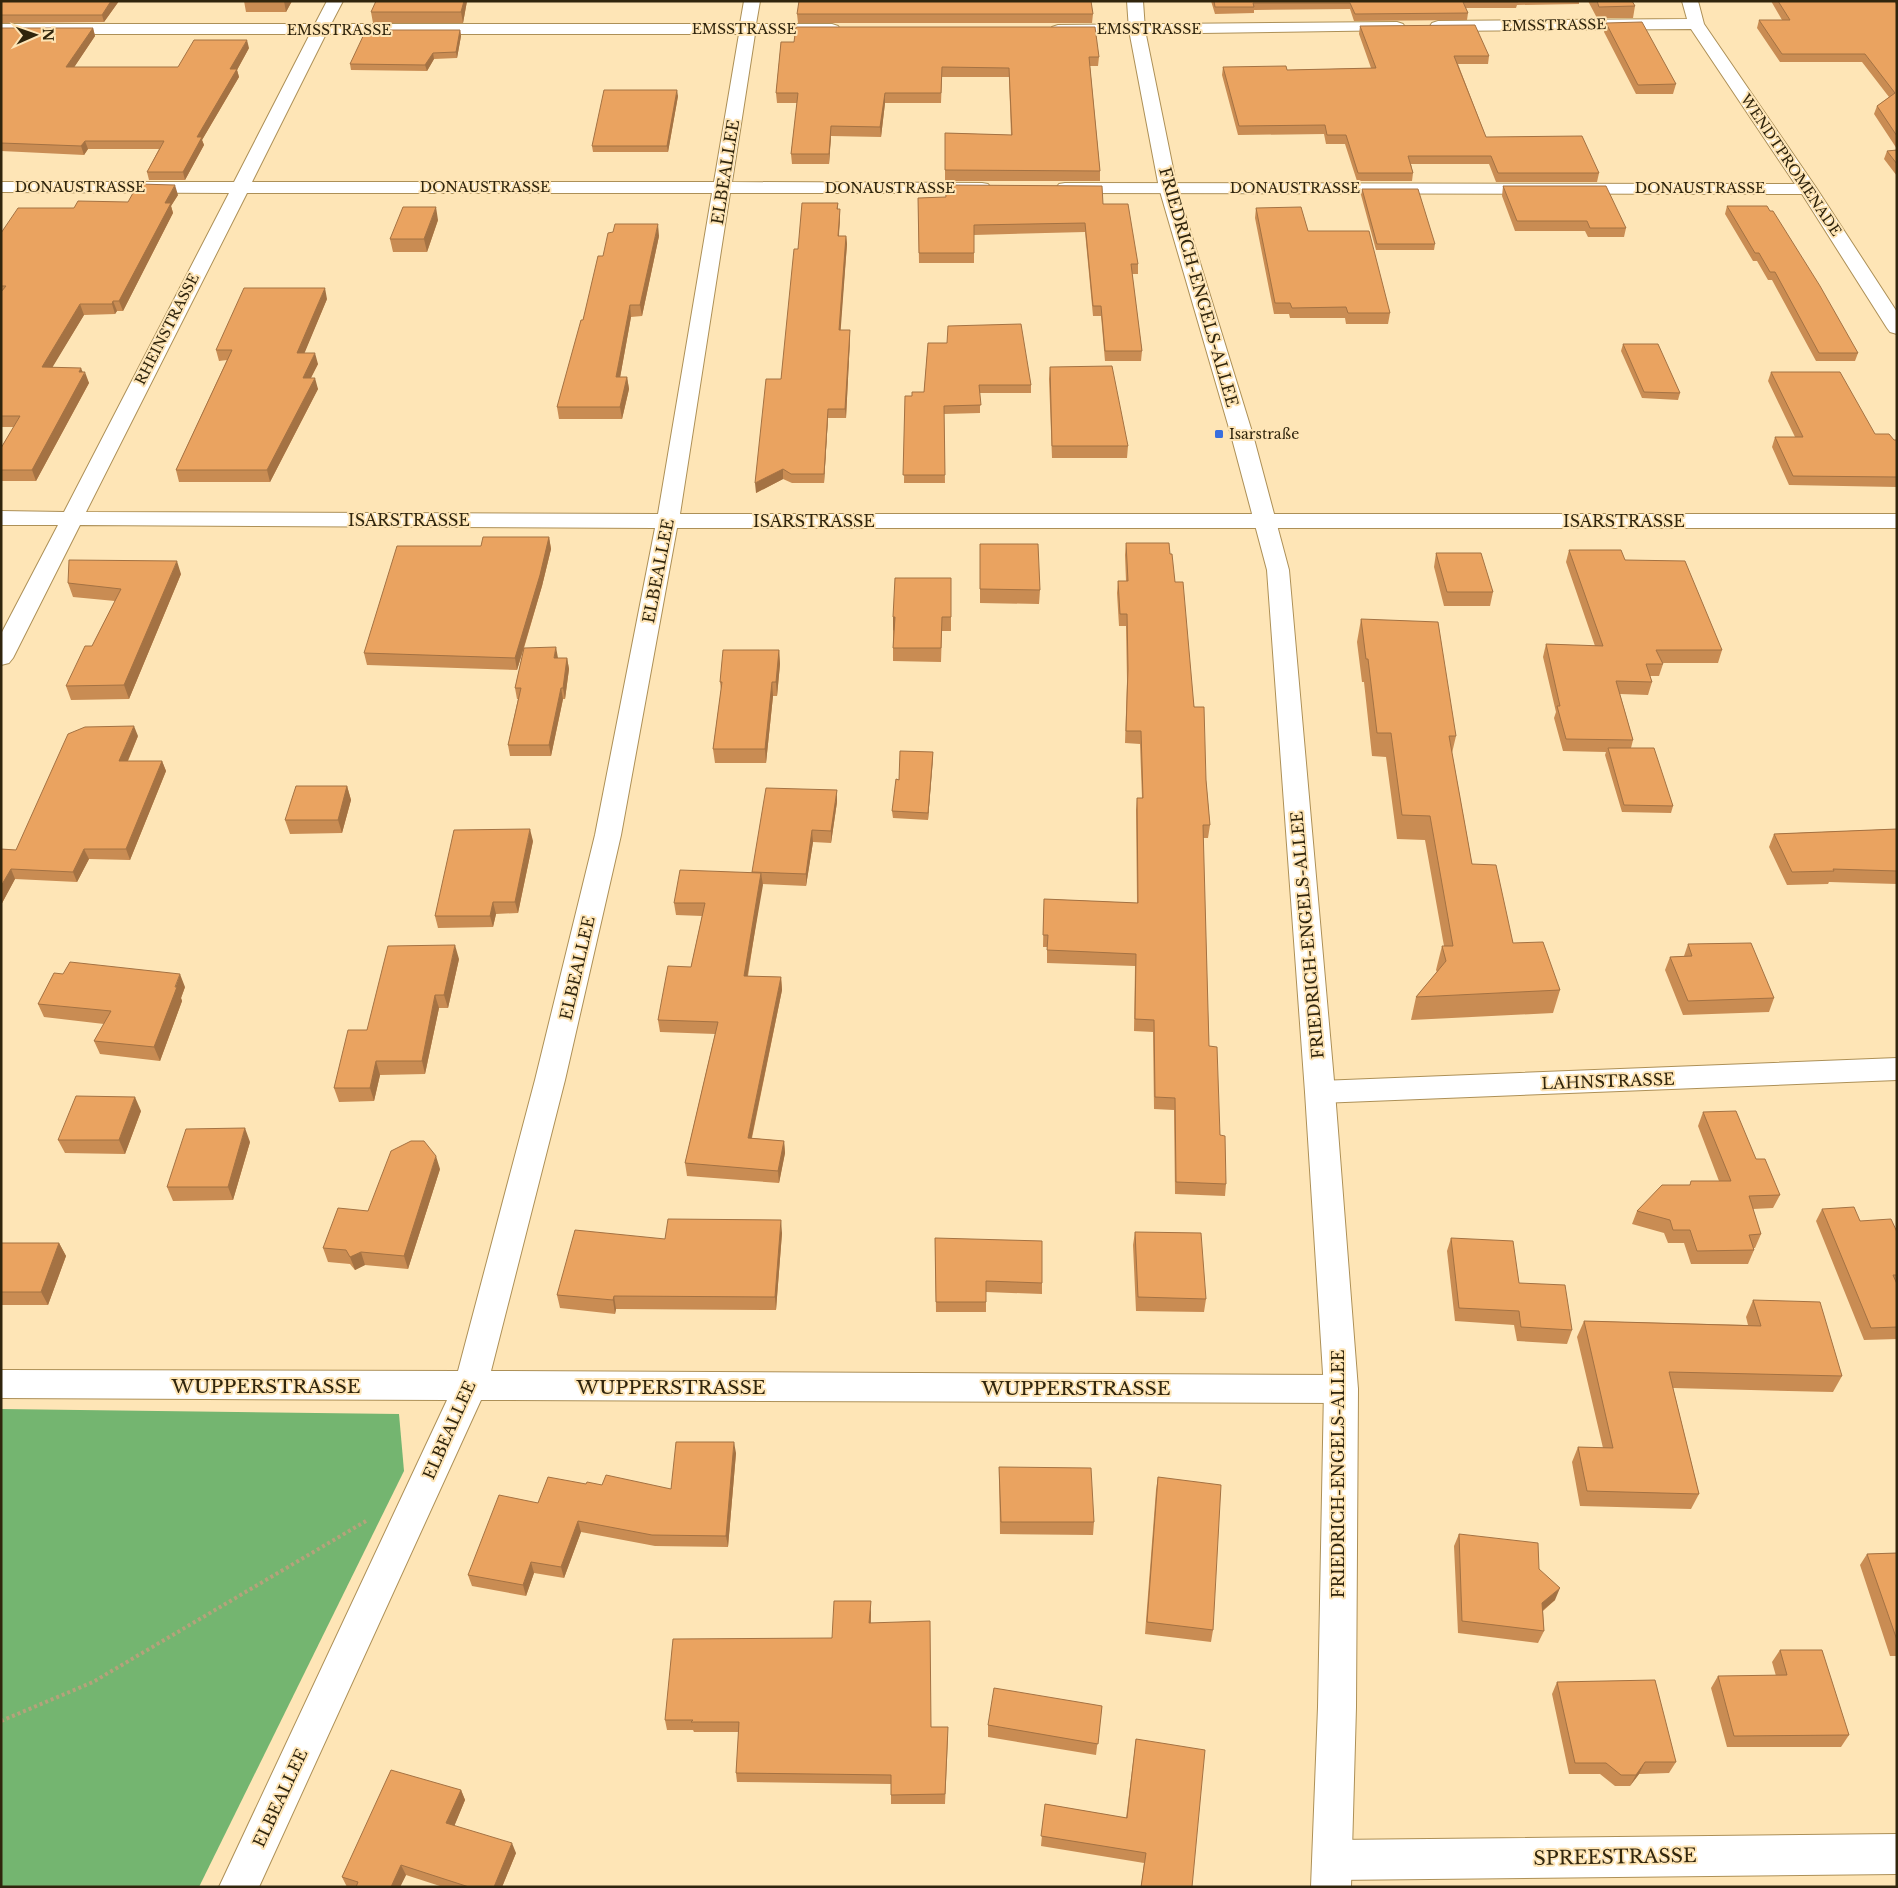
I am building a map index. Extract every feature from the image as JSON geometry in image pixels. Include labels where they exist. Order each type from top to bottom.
[{"type":"street","name":"RHEINSTRASSE","points":[[1,658],[335,1]]},
{"type":"street","name":"ELBEALLEE","points":[[239,1887],[470,1387],[550,1080],[608,835],[668,521],[752,1]]},
{"type":"street","name":"FRIEDRICH-ENGELS-ALLEE","points":[[1135,1],[1137,30],[1168,188],[1266,520],[1278,570],[1320,1092],[1340,1389],[1332,1874]]},
{"type":"street","name":"WENDTPROMENADE","points":[[1690,1],[1696,24],[1808,188],[1897,328]]},
{"type":"street","name":"EMSSTRASSE","points":[[1038,30],[1696,24]]},
{"type":"street","name":"EMSSTRASSE","points":[[1,29],[848,29]]},
{"type":"street","name":"DONAUSTRASSE","points":[[1,187],[994,188]]},
{"type":"street","name":"DONAUSTRASSE","points":[[1044,188],[1808,188]]},
{"type":"street","name":"ISARSTRASSE","points":[[1,518],[668,521],[1897,521]]},
{"type":"street","name":"LAHNSTRASSE","points":[[1320,1092],[1897,1069]]},
{"type":"street","name":"WUPPERSTRASSE","points":[[1,1384],[1340,1389]]},
{"type":"street","name":"SPREESTRASSE","points":[[1332,1874],[1897,1854]]},
{"type":"path","points":[[1,1721],[93,1682],[372,1518]]},
{"type":"green space","points":[[1,1409],[399,1414],[404,1471],[199,1887],[1,1887]]},
{"type":"building","points":[[1,1],[111,1],[102,15],[1,15]]},
{"type":"building","points":[[376,1],[464,1],[461,12],[371,12]]},
{"type":"building","points":[[799,1],[1091,1],[1093,14],[797,14]]},
{"type":"building","points":[[1214,1],[1518,2],[1463,2],[1468,13],[1355,14],[1350,3],[1253,3],[1254,7],[1215,7]]},
{"type":"building","points":[[1597,1],[1632,1],[1635,6],[1599,7]]},
{"type":"building","points":[[1778,1],[1895,1],[1897,6],[1897,136],[1877,106],[1895,93],[1865,54],[1782,54],[1759,20],[1790,20]]},
{"type":"building","points":[[1642,22],[1676,84],[1638,85],[1606,23]]},
{"type":"building","points":[[1475,25],[1489,56],[1454,56],[1486,137],[1582,136],[1599,173],[1498,173],[1491,156],[1408,156],[1413,173],[1358,173],[1346,135],[1327,135],[1325,125],[1239,126],[1223,67],[1286,66],[1287,70],[1376,68],[1360,26]]},
{"type":"building","points":[[796,27],[1095,27],[1099,57],[1089,57],[1100,171],[945,170],[945,133],[1012,135],[1009,68],[942,67],[941,93],[885,93],[880,127],[831,126],[829,154],[791,154],[798,93],[776,93],[781,42],[794,42]]},
{"type":"building","points":[[1,28],[93,28],[66,67],[178,67],[194,40],[247,40],[230,69],[237,69],[197,137],[202,137],[183,172],[147,172],[164,141],[85,141],[81,146],[1,143]]},
{"type":"building","points":[[366,30],[460,30],[456,52],[433,53],[425,65],[350,64]]},
{"type":"building","points":[[604,90],[677,90],[667,146],[592,146]]},
{"type":"building","points":[[1897,150],[1897,164],[1887,151]]},
{"type":"building","points":[[138,184],[175,185],[165,203],[171,203],[119,301],[113,301],[112,304],[80,304],[42,367],[81,368],[79,372],[85,372],[32,470],[1,470],[1,448],[20,416],[1,416],[1,292],[6,286],[1,286],[1,233],[18,208],[74,208],[78,201],[128,202]]},
{"type":"building","points":[[945,185],[1102,186],[1103,204],[1128,204],[1138,264],[1131,264],[1142,351],[1105,351],[1101,306],[1093,306],[1085,223],[974,225],[974,253],[919,253],[918,198],[946,197]]},
{"type":"building","points":[[1503,186],[1606,186],[1626,228],[1590,228],[1587,221],[1517,221]]},
{"type":"building","points":[[1362,189],[1418,189],[1435,244],[1377,244]]},
{"type":"building","points":[[802,203],[838,203],[837,209],[840,209],[838,236],[846,236],[839,330],[850,330],[845,409],[828,409],[824,474],[791,474],[783,469],[755,483],[766,379],[781,379],[794,249],[798,249]]},
{"type":"building","points":[[1727,206],[1767,206],[1770,211],[1773,211],[1820,286],[1858,353],[1819,353],[1775,272],[1770,272],[1759,253],[1755,253]]},
{"type":"building","points":[[403,207],[436,207],[424,239],[390,239]]},
{"type":"building","points":[[1301,207],[1308,231],[1369,231],[1390,313],[1348,313],[1346,307],[1292,308],[1290,303],[1275,303],[1256,208]]},
{"type":"building","points":[[615,224],[658,224],[640,305],[630,305],[616,377],[627,377],[620,407],[557,407],[581,320],[583,320],[598,256],[603,256],[608,233],[613,232]]},
{"type":"building","points":[[244,288],[325,288],[297,353],[315,353],[303,378],[315,378],[267,470],[176,470],[232,350],[216,350]]},
{"type":"building","points":[[1021,324],[1031,385],[979,385],[981,405],[944,406],[945,475],[903,475],[905,396],[912,396],[912,392],[924,392],[928,343],[947,343],[948,326]]},
{"type":"building","points":[[1623,344],[1658,344],[1680,393],[1644,392]]},
{"type":"building","points":[[1112,366],[1128,446],[1052,446],[1050,367]]},
{"type":"building","points":[[1771,372],[1840,372],[1875,434],[1889,434],[1894,440],[1897,440],[1897,477],[1793,476],[1775,437],[1803,437]]},
{"type":"building","points":[[483,537],[549,537],[540,575],[515,658],[364,653],[397,546],[481,546]]},
{"type":"building","points":[[1126,543],[1169,543],[1175,582],[1183,582],[1194,707],[1204,707],[1206,780],[1210,825],[1203,825],[1209,1046],[1217,1047],[1220,1135],[1225,1136],[1226,1184],[1176,1182],[1175,1098],[1155,1097],[1154,1020],[1135,1019],[1136,954],[1047,950],[1048,935],[1043,935],[1044,899],[1138,903],[1137,798],[1143,798],[1141,731],[1126,731],[1127,614],[1120,614],[1118,581],[1128,581]]},
{"type":"building","points":[[980,544],[1038,544],[1040,590],[980,589]]},
{"type":"building","points":[[1569,550],[1621,550],[1625,560],[1685,561],[1722,650],[1656,650],[1663,664],[1646,664],[1652,682],[1616,681],[1633,740],[1566,739],[1557,706],[1560,706],[1546,644],[1603,646]]},
{"type":"building","points":[[1436,553],[1481,553],[1493,592],[1447,592]]},
{"type":"building","points":[[69,560],[177,561],[124,685],[66,686],[85,646],[92,646],[121,589],[68,583]]},
{"type":"building","points":[[895,578],[951,578],[951,617],[942,617],[941,648],[893,648]]},
{"type":"building","points":[[1361,619],[1438,622],[1456,736],[1449,736],[1472,864],[1496,865],[1513,943],[1543,942],[1560,990],[1416,997],[1446,961],[1442,946],[1453,946],[1430,816],[1402,815],[1391,733],[1377,733]]},
{"type":"building","points":[[556,647],[554,658],[567,658],[563,688],[561,688],[549,745],[508,745],[521,688],[515,688],[524,648]]},
{"type":"building","points":[[723,650],[779,650],[776,682],[772,682],[765,749],[713,749],[722,682],[720,682]]},
{"type":"building","points":[[134,726],[119,761],[162,761],[126,849],[84,849],[73,872],[11,869],[1,886],[1,849],[16,850],[68,734],[85,727]]},
{"type":"building","points":[[1608,748],[1654,748],[1673,806],[1624,805]]},
{"type":"building","points":[[900,751],[933,752],[928,813],[892,811],[896,779],[899,780]]},
{"type":"building","points":[[296,786],[347,786],[338,820],[285,820]]},
{"type":"building","points":[[766,788],[837,790],[831,831],[812,830],[806,874],[752,872]]},
{"type":"building","points":[[530,829],[515,902],[493,902],[490,916],[435,916],[454,830]]},
{"type":"building","points":[[1897,829],[1897,871],[1833,869],[1834,871],[1792,872],[1774,834]]},
{"type":"building","points":[[680,870],[761,873],[744,976],[781,977],[748,1138],[784,1141],[778,1171],[685,1163],[718,1022],[658,1020],[668,966],[691,967],[705,903],[674,903]]},
{"type":"building","points":[[1751,943],[1774,998],[1688,1001],[1670,957],[1692,956],[1688,944]]},
{"type":"building","points":[[455,945],[444,995],[435,995],[422,1061],[376,1061],[370,1088],[334,1088],[348,1030],[367,1030],[388,946]]},
{"type":"building","points":[[70,962],[180,974],[175,987],[177,987],[154,1047],[94,1041],[111,1011],[38,1004],[54,973],[63,974]]},
{"type":"building","points":[[76,1096],[135,1097],[119,1140],[58,1140]]},
{"type":"building","points":[[1736,1111],[1756,1159],[1765,1159],[1780,1195],[1749,1196],[1761,1234],[1749,1235],[1754,1250],[1697,1251],[1690,1230],[1673,1230],[1670,1220],[1637,1211],[1662,1185],[1690,1185],[1691,1181],[1731,1181],[1703,1112]]},
{"type":"building","points":[[245,1128],[228,1187],[167,1187],[186,1129]]},
{"type":"building","points":[[411,1141],[424,1141],[436,1156],[404,1256],[361,1252],[350,1257],[346,1250],[323,1248],[338,1208],[368,1211],[391,1151]]},
{"type":"building","points":[[1854,1207],[1860,1221],[1891,1219],[1897,1232],[1897,1275],[1893,1275],[1897,1284],[1897,1327],[1871,1328],[1822,1209]]},
{"type":"building","points":[[668,1219],[781,1220],[775,1297],[614,1296],[613,1300],[557,1295],[575,1230],[665,1239]]},
{"type":"building","points":[[1135,1232],[1201,1233],[1206,1299],[1138,1297]]},
{"type":"building","points":[[935,1238],[1042,1241],[1042,1283],[986,1281],[986,1302],[936,1302]]},
{"type":"building","points":[[1451,1238],[1513,1241],[1519,1283],[1565,1285],[1572,1330],[1521,1327],[1519,1311],[1459,1308]]},
{"type":"building","points":[[1,1243],[59,1243],[41,1292],[1,1292]]},
{"type":"building","points":[[1753,1300],[1820,1302],[1842,1376],[1669,1372],[1699,1494],[1587,1491],[1578,1447],[1613,1448],[1584,1321],[1761,1326]]},
{"type":"building","points":[[676,1442],[734,1442],[726,1536],[652,1535],[578,1521],[561,1567],[531,1562],[523,1585],[468,1575],[499,1495],[538,1503],[548,1477],[602,1485],[606,1475],[671,1489]]},
{"type":"building","points":[[999,1467],[1091,1468],[1094,1522],[1001,1522]]},
{"type":"building","points":[[1158,1477],[1221,1485],[1213,1630],[1147,1622]]},
{"type":"building","points":[[1459,1534],[1538,1543],[1539,1569],[1560,1588],[1542,1603],[1544,1631],[1462,1621]]},
{"type":"building","points":[[1897,1553],[1897,1640],[1867,1554]]},
{"type":"building","points":[[834,1601],[871,1601],[869,1623],[930,1621],[931,1727],[948,1727],[945,1794],[891,1795],[891,1775],[736,1773],[739,1722],[665,1720],[673,1639],[832,1638]]},
{"type":"building","points":[[1780,1650],[1822,1650],[1849,1735],[1734,1736],[1718,1676],[1787,1675]]},
{"type":"building","points":[[1655,1680],[1676,1762],[1645,1762],[1636,1775],[1621,1775],[1606,1763],[1575,1763],[1557,1682]]},
{"type":"building","points":[[994,1688],[1102,1706],[1098,1744],[988,1725]]},
{"type":"building","points":[[1136,1739],[1205,1750],[1192,1887],[1141,1887],[1146,1853],[1041,1836],[1045,1804],[1127,1818]]},
{"type":"building","points":[[391,1770],[461,1790],[446,1823],[512,1843],[494,1887],[469,1887],[401,1865],[391,1887],[356,1887],[358,1882],[342,1877]]},
{"type":"place","name":"Isarstraße","points":[[1219,434]]}]
